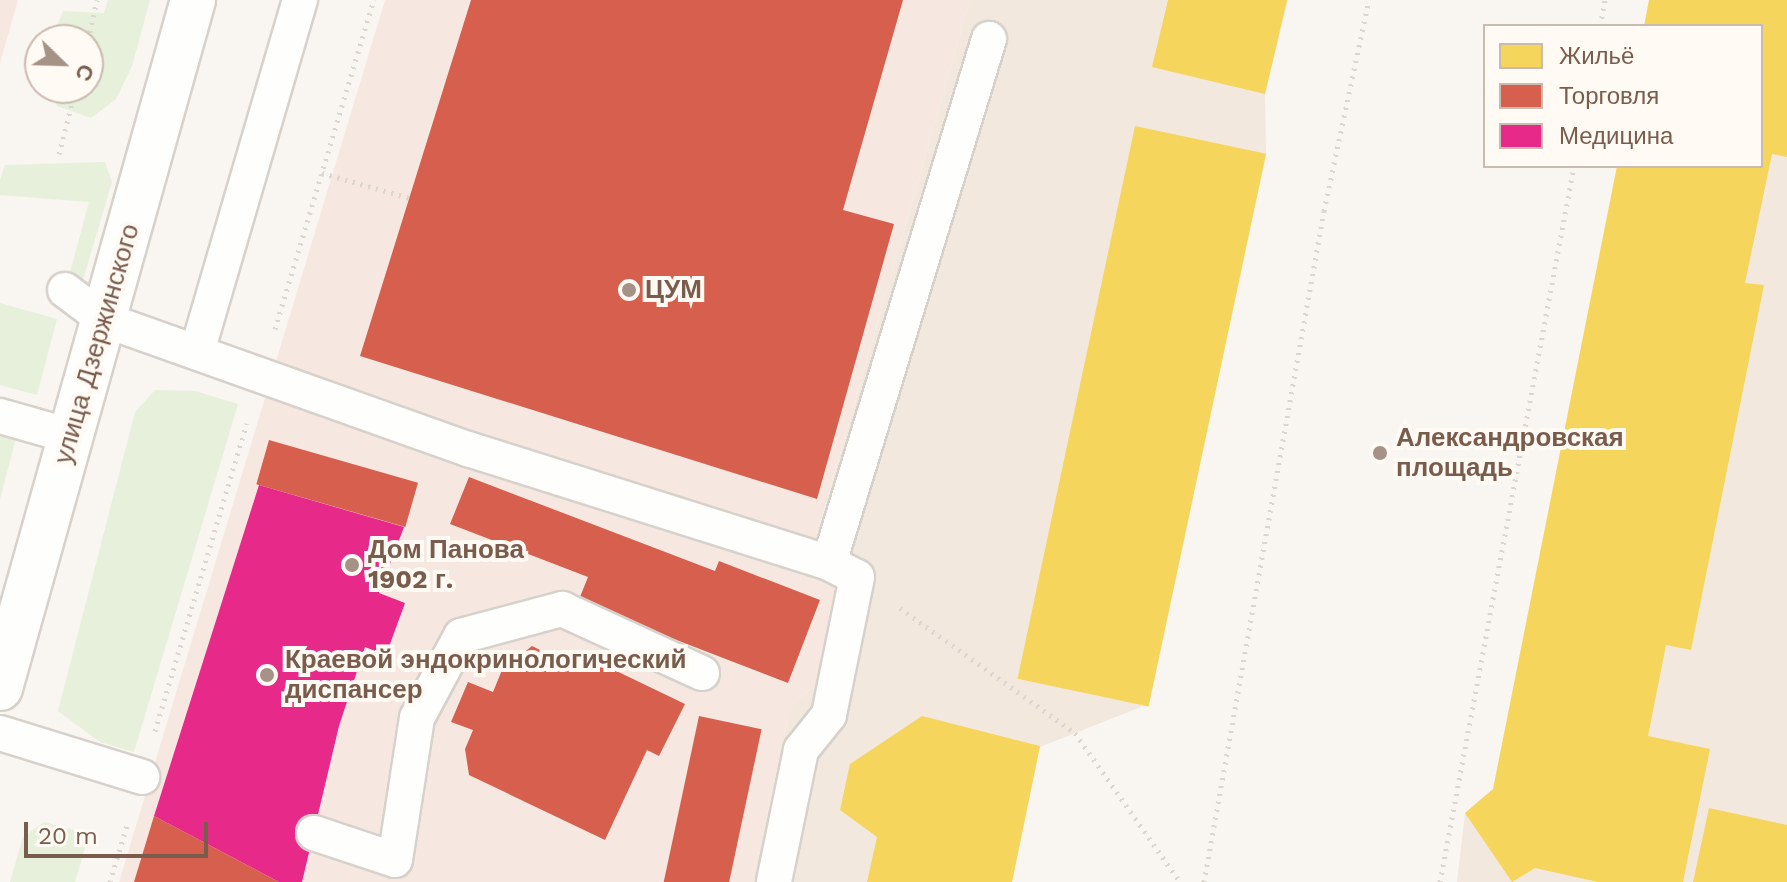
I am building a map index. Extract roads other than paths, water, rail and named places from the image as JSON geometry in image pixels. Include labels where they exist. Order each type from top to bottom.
[{"type":"main road","name":"улица Дзержинского","points":[[0,688],[12,605],[70,436],[105,320],[193,0]]},
{"type":"lane","points":[[197,352],[300,0]]},
{"type":"lane","points":[[774,882],[801,750],[829,715],[843,570],[989,39]]},
{"type":"lane","points":[[65,290],[105,320],[468,449],[843,570]]},
{"type":"lane","points":[[0,416],[70,436]]},
{"type":"lane","points":[[314,833],[395,860],[417,718],[461,636],[562,609],[702,673]]},
{"type":"lane","points":[[0,733],[142,777]]},
{"type":"place","name":"ЦУМ","points":[[629,290]]},
{"type":"place","name":"Александровская площадь","points":[[1380,453]]},
{"type":"place","name":"Дом Панова 1902 г.","points":[[352,565]]},
{"type":"place","name":"Краевой эндокринологический диспансер","points":[[267,675]]}]
